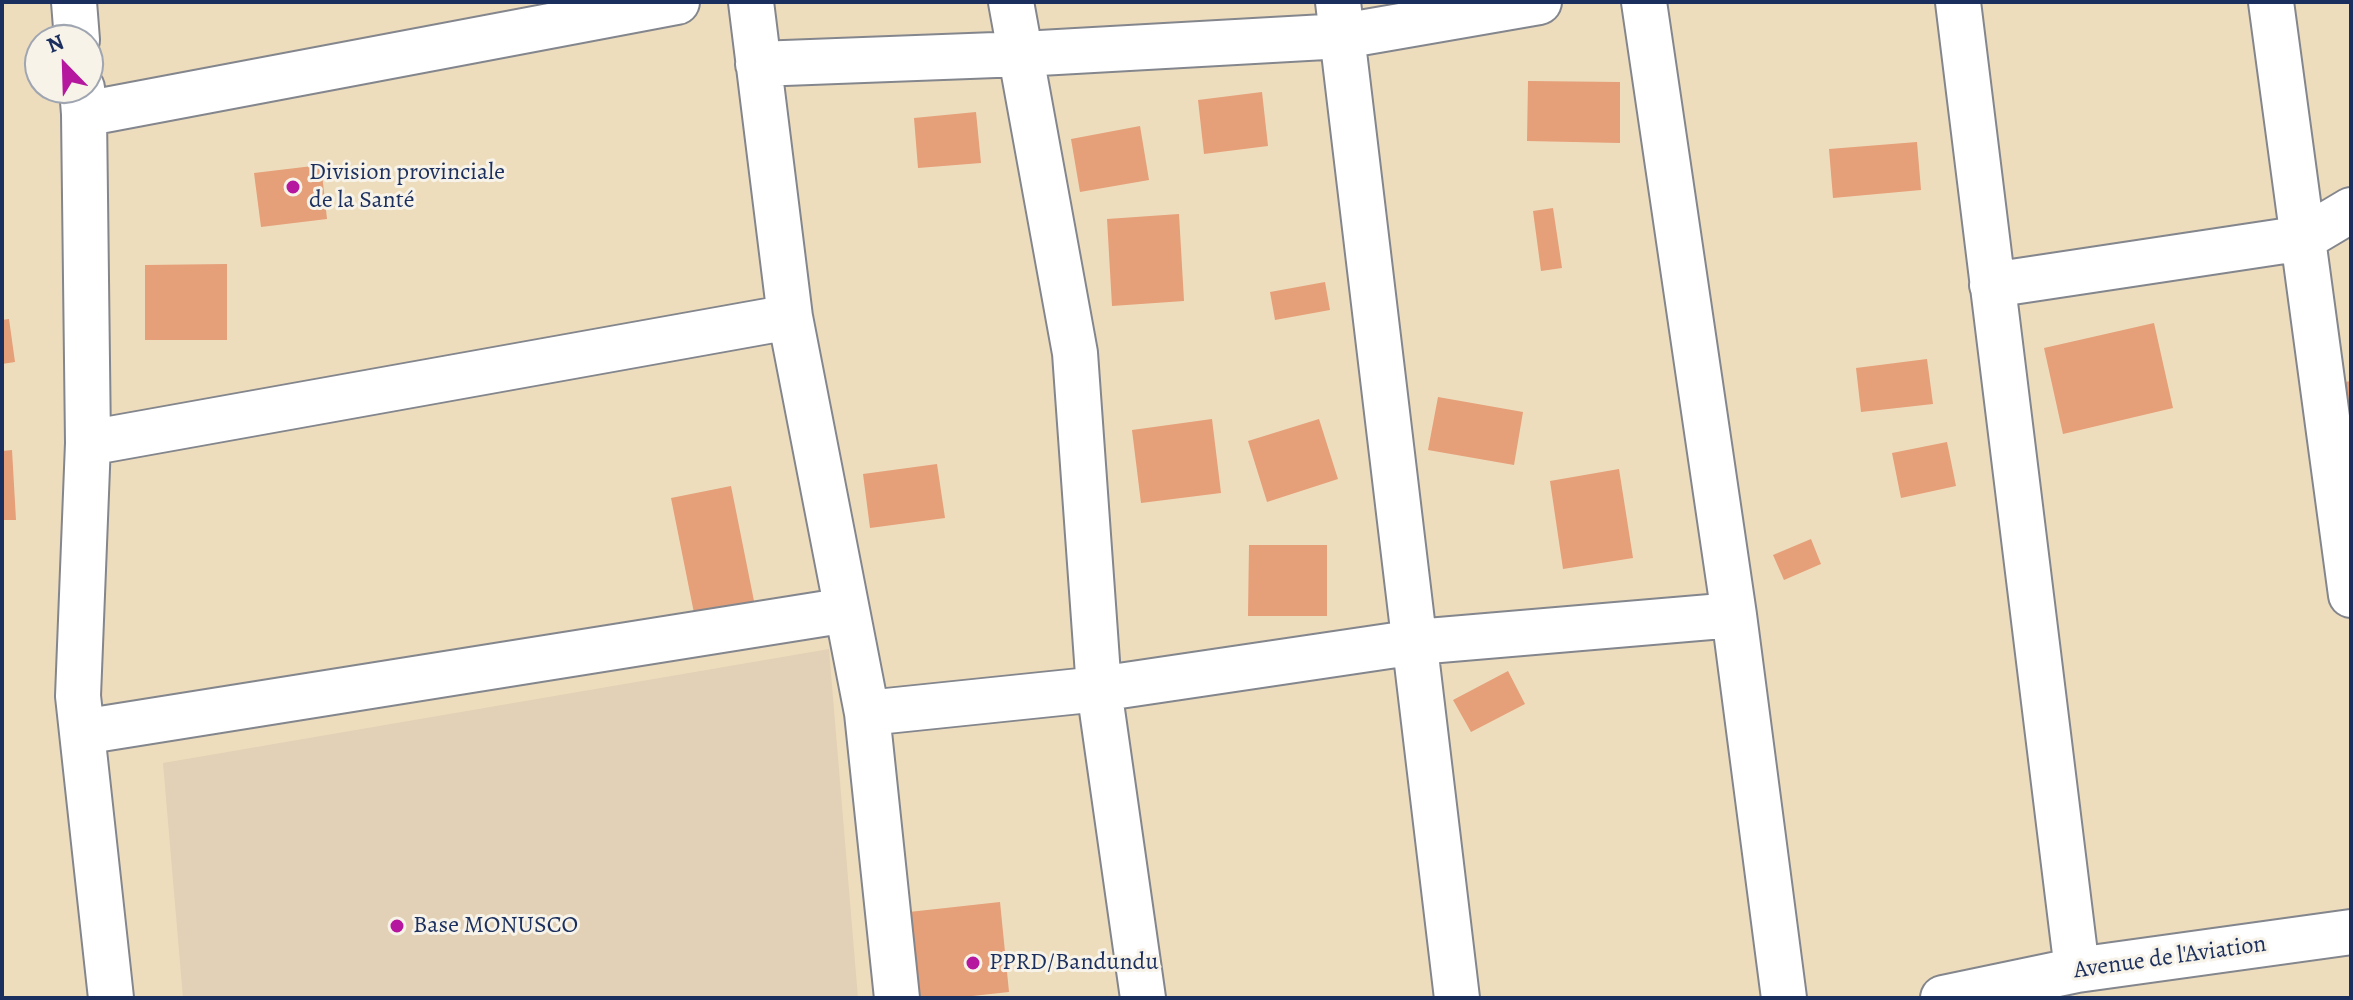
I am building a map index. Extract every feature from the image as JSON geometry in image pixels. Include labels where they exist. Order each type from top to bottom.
[{"type":"street","points":[[74,2],[76,24]]},
{"type":"street","points":[[104,98],[677,2]]},
{"type":"street","points":[[751,2],[790,317],[867,713],[897,998]]},
{"type":"street","points":[[1011,2],[1075,353],[1099,689],[1143,998]]},
{"type":"street","points":[[758,64],[1022,54],[1340,19],[1539,2]]},
{"type":"street","points":[[1644,2],[1734,615],[1784,998]]},
{"type":"street","points":[[1958,2],[2077,970]]},
{"type":"street","points":[[2271,2],[2351,595]]},
{"type":"street","points":[[1340,19],[1457,998]]},
{"type":"street","points":[[83,104],[88,443],[78,696],[111,998]]},
{"type":"street","points":[[1992,285],[2304,238],[2351,210]]},
{"type":"street","points":[[88,443],[790,317]]},
{"type":"street","points":[[82,732],[847,610]]},
{"type":"street","points":[[867,713],[1099,689],[1416,642],[1734,615]]},
{"type":"street","name":"Avenue de l'Aviation","points":[[1943,998],[2077,970],[2351,932]]},
{"type":"shaded area","name":"Base MONUSCO","points":[[829,649],[858,998],[183,998],[163,763]]},
{"type":"building","points":[[1528,81],[1620,82],[1620,143],[1527,141]]},
{"type":"building","points":[[1262,92],[1268,146],[1204,154],[1198,100]]},
{"type":"building","points":[[976,112],[981,163],[918,168],[914,118]]},
{"type":"building","points":[[1140,126],[1149,180],[1080,192],[1071,139]]},
{"type":"building","points":[[1917,142],[1921,190],[1833,198],[1829,149]]},
{"type":"building","points":[[321,165],[327,219],[261,227],[254,173]]},
{"type":"building","points":[[1553,208],[1562,268],[1541,271],[1533,211]]},
{"type":"building","points":[[1179,214],[1184,301],[1112,306],[1107,219]]},
{"type":"building","points":[[227,264],[227,340],[145,340],[145,265]]},
{"type":"building","points":[[1325,282],[1330,310],[1275,320],[1270,292]]},
{"type":"building","points":[[9,319],[15,362],[2,364],[2,320]]},
{"type":"building","points":[[2154,323],[2173,408],[2063,434],[2044,348]]},
{"type":"building","points":[[1927,359],[1933,404],[1861,412],[1856,368]]},
{"type":"building","points":[[2351,381],[2351,439],[2338,383]]},
{"type":"building","points":[[1438,397],[1523,412],[1514,465],[1428,450]]},
{"type":"building","points":[[1212,419],[1221,493],[1141,503],[1132,430]]},
{"type":"building","points":[[1319,419],[1338,479],[1267,502],[1248,441]]},
{"type":"building","points":[[1947,442],[1956,486],[1901,498],[1892,453]]},
{"type":"building","points":[[12,450],[16,520],[2,520],[2,451]]},
{"type":"building","points":[[937,464],[945,518],[870,528],[863,474]]},
{"type":"building","points":[[1619,469],[1633,558],[1563,569],[1550,481]]},
{"type":"building","points":[[731,486],[755,606],[695,618],[671,498]]},
{"type":"building","points":[[1811,539],[1821,564],[1784,580],[1773,555]]},
{"type":"building","points":[[1249,545],[1327,545],[1327,616],[1248,616]]},
{"type":"building","points":[[1508,671],[1525,704],[1471,732],[1453,700]]},
{"type":"building","points":[[1000,902],[1009,992],[919,998],[909,912]]},
{"type":"place","name":"Division provinciale de la Santé","points":[[293,187]]},
{"type":"place","name":"Base MONUSCO","points":[[397,926]]},
{"type":"place","name":"PPRD/Bandundu","points":[[973,963]]}]
